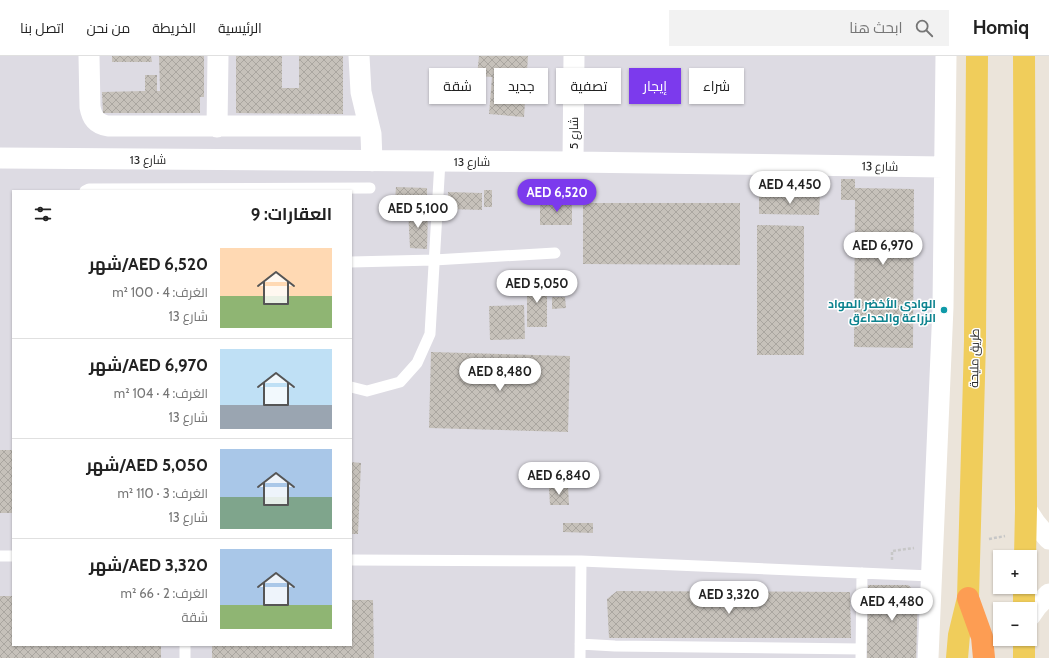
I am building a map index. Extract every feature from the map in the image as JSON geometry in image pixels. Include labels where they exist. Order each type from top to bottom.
[{"type":"highway","points":[[968,598],[982,637],[984,658]]},
{"type":"main road","name":"طريق مليحة","points":[[957,658],[959,635],[968,598],[975,341],[977,56]]},
{"type":"main road","points":[[1024,56],[1025,550]]},
{"type":"main road","points":[[1024,646],[1024,658]]},
{"type":"street","points":[[89,56],[91,114],[100,124],[108,126],[217,127],[369,126]]},
{"type":"street","points":[[217,127],[218,56]]},
{"type":"street","points":[[358,56],[361,92],[371,134],[372,161]]},
{"type":"street","name":"شارع 5","points":[[573,162],[574,56]]},
{"type":"street","points":[[928,658],[943,307],[946,56]]},
{"type":"street","name":"شارع 13","points":[[0,158],[573,162],[944,167]]},
{"type":"street","points":[[1026,509],[1049,539]]},
{"type":"street","points":[[1037,606],[1049,594]]},
{"type":"lane","points":[[352,387],[367,391],[400,382],[417,363],[430,334],[440,161]]},
{"type":"lane","points":[[88,190],[370,188]]},
{"type":"lane","points":[[352,262],[434,260],[555,253]]},
{"type":"lane","points":[[0,556],[12,556]]},
{"type":"lane","points":[[352,560],[581,561],[931,576]]},
{"type":"lane","points":[[580,658],[581,561]]},
{"type":"lane","points":[[580,644],[861,653],[862,573]]},
{"type":"lane","points":[[185,646],[185,658]]},
{"type":"shaded area","points":[[0,56],[944,56],[925,658],[0,658]]},
{"type":"building","points":[[112,56],[151,56],[152,62],[112,62]]},
{"type":"building","points":[[159,56],[204,56],[204,97],[200,97],[200,113],[103,113],[102,92],[145,91],[145,75],[157,75],[157,91],[160,91]]},
{"type":"building","points":[[236,56],[282,56],[282,88],[299,88],[299,56],[343,56],[343,114],[236,113]]},
{"type":"building","points":[[479,56],[528,56],[527,68],[494,68],[494,104],[525,104],[524,117],[489,114],[492,77],[486,77],[486,68],[478,68]]},
{"type":"building","points":[[841,179],[855,179],[855,188],[914,189],[913,348],[854,347],[855,200],[841,200]]},
{"type":"building","points":[[396,187],[427,188],[427,201],[395,200]]},
{"type":"building","points":[[484,190],[492,190],[492,207],[484,207]]},
{"type":"building","points":[[448,192],[482,193],[482,210],[448,209]]},
{"type":"building","points":[[759,195],[820,195],[819,215],[759,214]]},
{"type":"building","points":[[554,200],[572,200],[572,225],[540,225],[540,205],[554,205]]},
{"type":"building","points":[[583,203],[740,203],[740,265],[583,264]]},
{"type":"building","points":[[408,210],[428,210],[427,249],[410,248]]},
{"type":"building","points":[[757,225],[804,226],[804,355],[757,355]]},
{"type":"building","points":[[527,280],[547,280],[547,327],[527,327]]},
{"type":"building","points":[[552,297],[565,297],[566,308],[552,309]]},
{"type":"building","points":[[524,305],[525,339],[490,340],[489,306]]},
{"type":"building","points":[[431,352],[570,356],[568,432],[429,428]]},
{"type":"building","points":[[0,450],[12,450],[12,513],[0,513]]},
{"type":"building","points":[[352,462],[361,463],[358,534],[352,534]]},
{"type":"building","points":[[568,487],[569,505],[550,505],[549,488]]},
{"type":"building","points":[[563,523],[593,523],[593,533],[563,532]]},
{"type":"building","points":[[868,585],[908,585],[918,594],[916,658],[867,658]]},
{"type":"building","points":[[617,591],[850,592],[851,638],[609,638],[607,599]]},
{"type":"building","points":[[0,596],[12,596],[12,646],[161,646],[161,658],[0,658]]},
{"type":"building","points":[[352,600],[373,600],[374,658],[212,658],[212,646],[352,646]]},
{"type":"place","name":"الوادى الأخضر المواد الزراعة والحداءق","points":[[944,310]]}]
